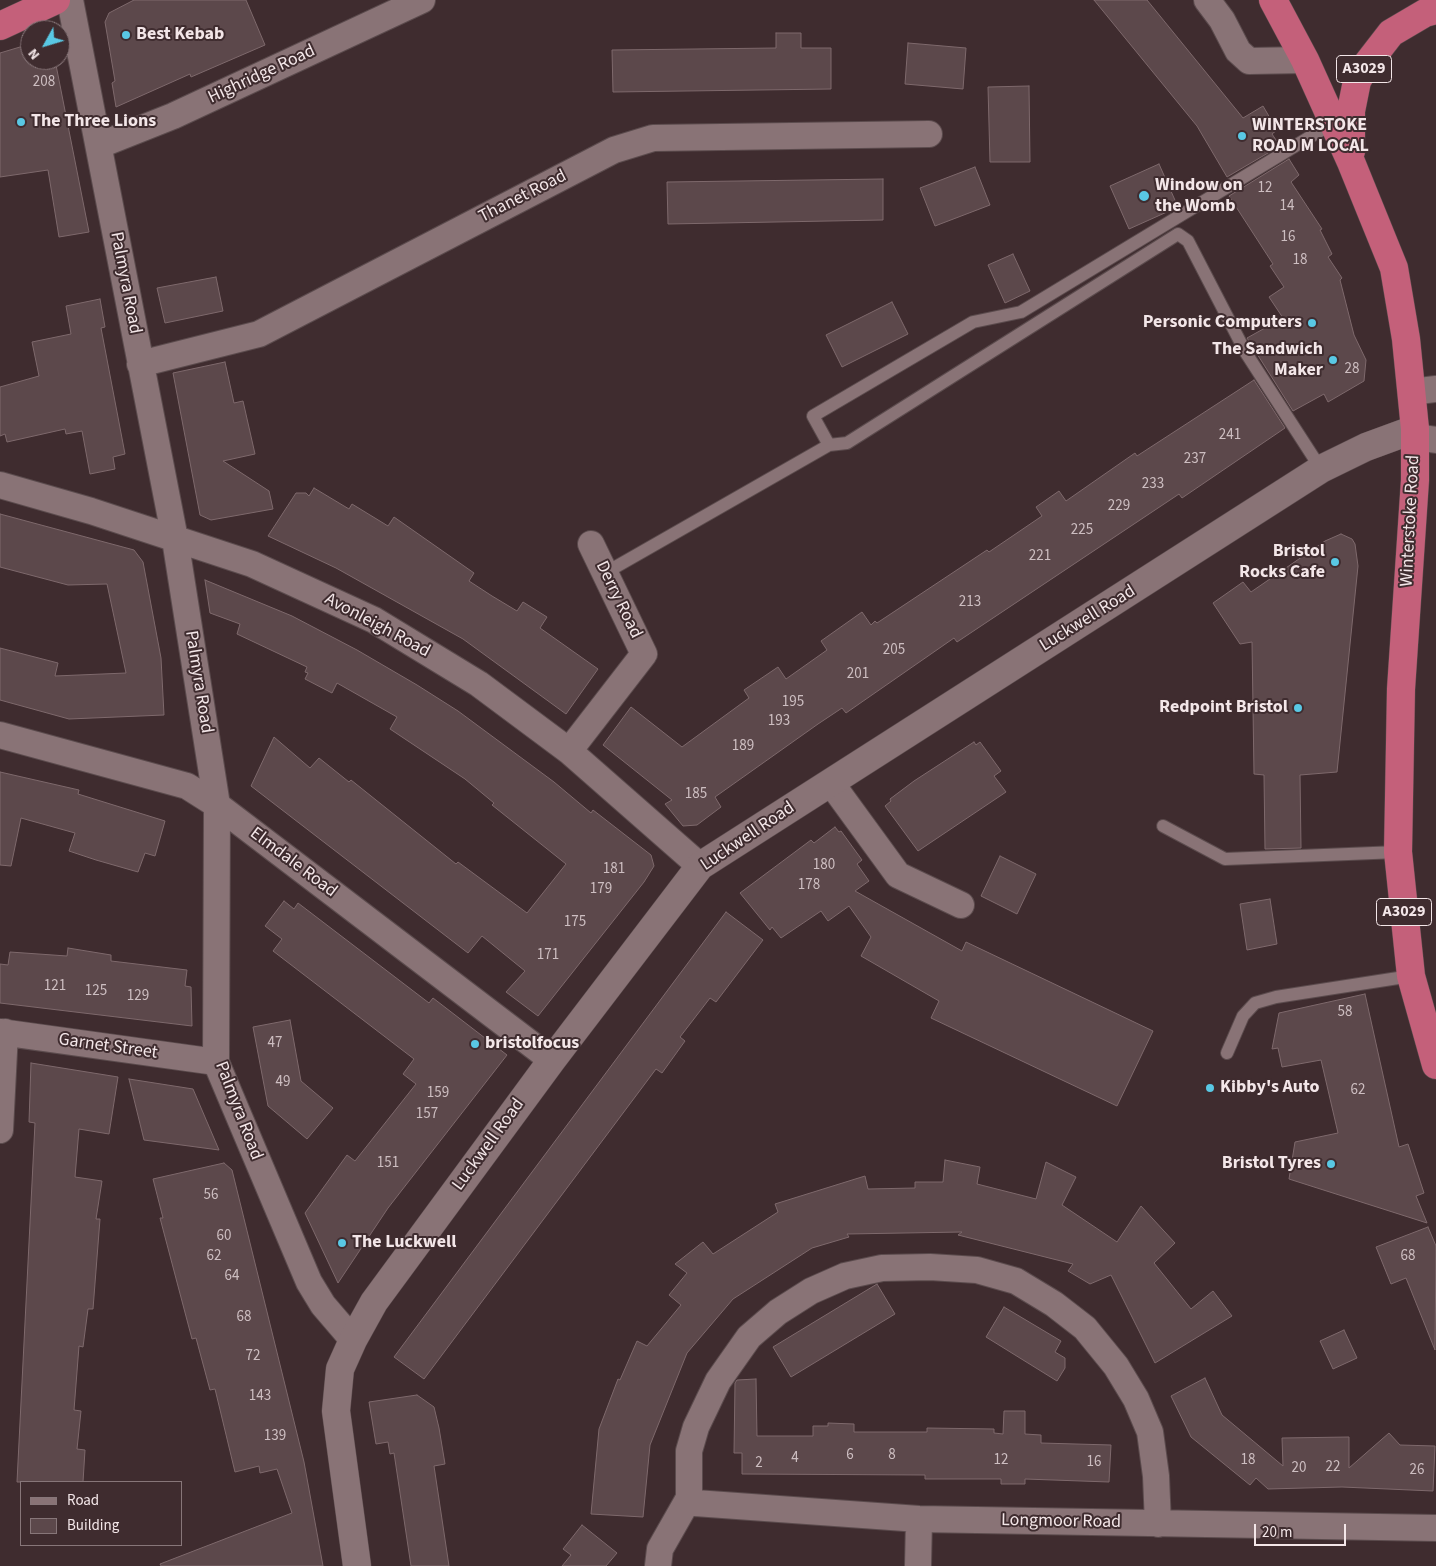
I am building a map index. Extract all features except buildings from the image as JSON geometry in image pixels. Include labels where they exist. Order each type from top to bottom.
[{"type":"highway","name":"Winterstoke Road","points":[[1272,0],[1305,60],[1351,162],[1394,268],[1406,339],[1424,390],[1422,435],[1415,480],[1401,689],[1398,852],[1411,976],[1436,1066]]},
{"type":"highway","name":"A3029","points":[[1351,162],[1350,111],[1357,81],[1367,64],[1391,33],[1425,13],[1436,10]]},
{"type":"street","name":"Palmyra Road","points":[[70,0],[100,145],[140,364],[175,539],[217,805],[216,1062],[309,1282],[323,1305],[353,1340]]},
{"type":"street","name":"Highridge Road","points":[[100,145],[172,116],[422,0]]},
{"type":"street","points":[[1207,0],[1222,20],[1238,51],[1249,61],[1305,60]]},
{"type":"street","name":"Thanet Road","points":[[140,364],[259,334],[614,150],[653,138],[929,134]]},
{"type":"street","name":"Luckwell Road","points":[[358,1566],[336,1411],[340,1369],[353,1340],[374,1302],[552,1060],[700,866],[1321,469],[1366,447],[1422,435]]},
{"type":"street","name":"Avonleigh Road","points":[[0,486],[91,511],[252,564],[374,620],[479,684],[570,750],[700,866]]},
{"type":"street","name":"Derry Road","points":[[570,750],[644,654],[591,544]]},
{"type":"street","name":"Elmdale Road","points":[[0,735],[187,786],[217,805],[552,1060]]},
{"type":"street","points":[[831,783],[898,875],[961,905]]},
{"type":"street","points":[[0,1130],[2,1032]]},
{"type":"street","name":"Garnet Street","points":[[2,1032],[216,1062]]},
{"type":"street","points":[[658,1566],[660,1549],[689,1498],[689,1451],[696,1428],[718,1381],[748,1337],[778,1312],[811,1291],[845,1276],[882,1268],[977,1270],[1016,1281],[1054,1304],[1085,1328],[1116,1366],[1136,1399],[1150,1432],[1156,1476],[1158,1524]]},
{"type":"street","name":"Longmoor Road","points":[[689,1498],[695,1502],[919,1519],[1436,1528]]},
{"type":"street","points":[[918,1566],[919,1519]]},
{"type":"lane","points":[[829,445],[813,416],[973,322],[1021,312],[1333,122]]},
{"type":"lane","points":[[605,572],[829,445],[847,443],[1178,234],[1188,241],[1246,352],[1321,469]]},
{"type":"lane","points":[[1163,826],[1225,859],[1398,852]]},
{"type":"lane","points":[[1226,1052],[1243,1016],[1255,1003],[1276,997],[1411,976]]},
{"type":"place","name":"Best Kebab","points":[[126,35]]},
{"type":"place","name":"The Three Lions","points":[[21,122]]},
{"type":"place","name":"WINTERSTOKE ROAD M LOCAL","points":[[1242,136]]},
{"type":"place","name":"Window on the Womb","points":[[1144,196]]},
{"type":"place","name":"Personic Computers","points":[[1312,323]]},
{"type":"place","name":"The Sandwich Maker","points":[[1333,360]]},
{"type":"place","name":"Bristol Rocks Cafe","points":[[1335,562]]},
{"type":"place","name":"Redpoint Bristol","points":[[1298,708]]},
{"type":"place","name":"bristolfocus","points":[[475,1044]]},
{"type":"place","name":"Kibby's Auto","points":[[1210,1088]]},
{"type":"place","name":"Bristol Tyres","points":[[1331,1164]]},
{"type":"place","name":"The Luckwell","points":[[342,1243]]}]
